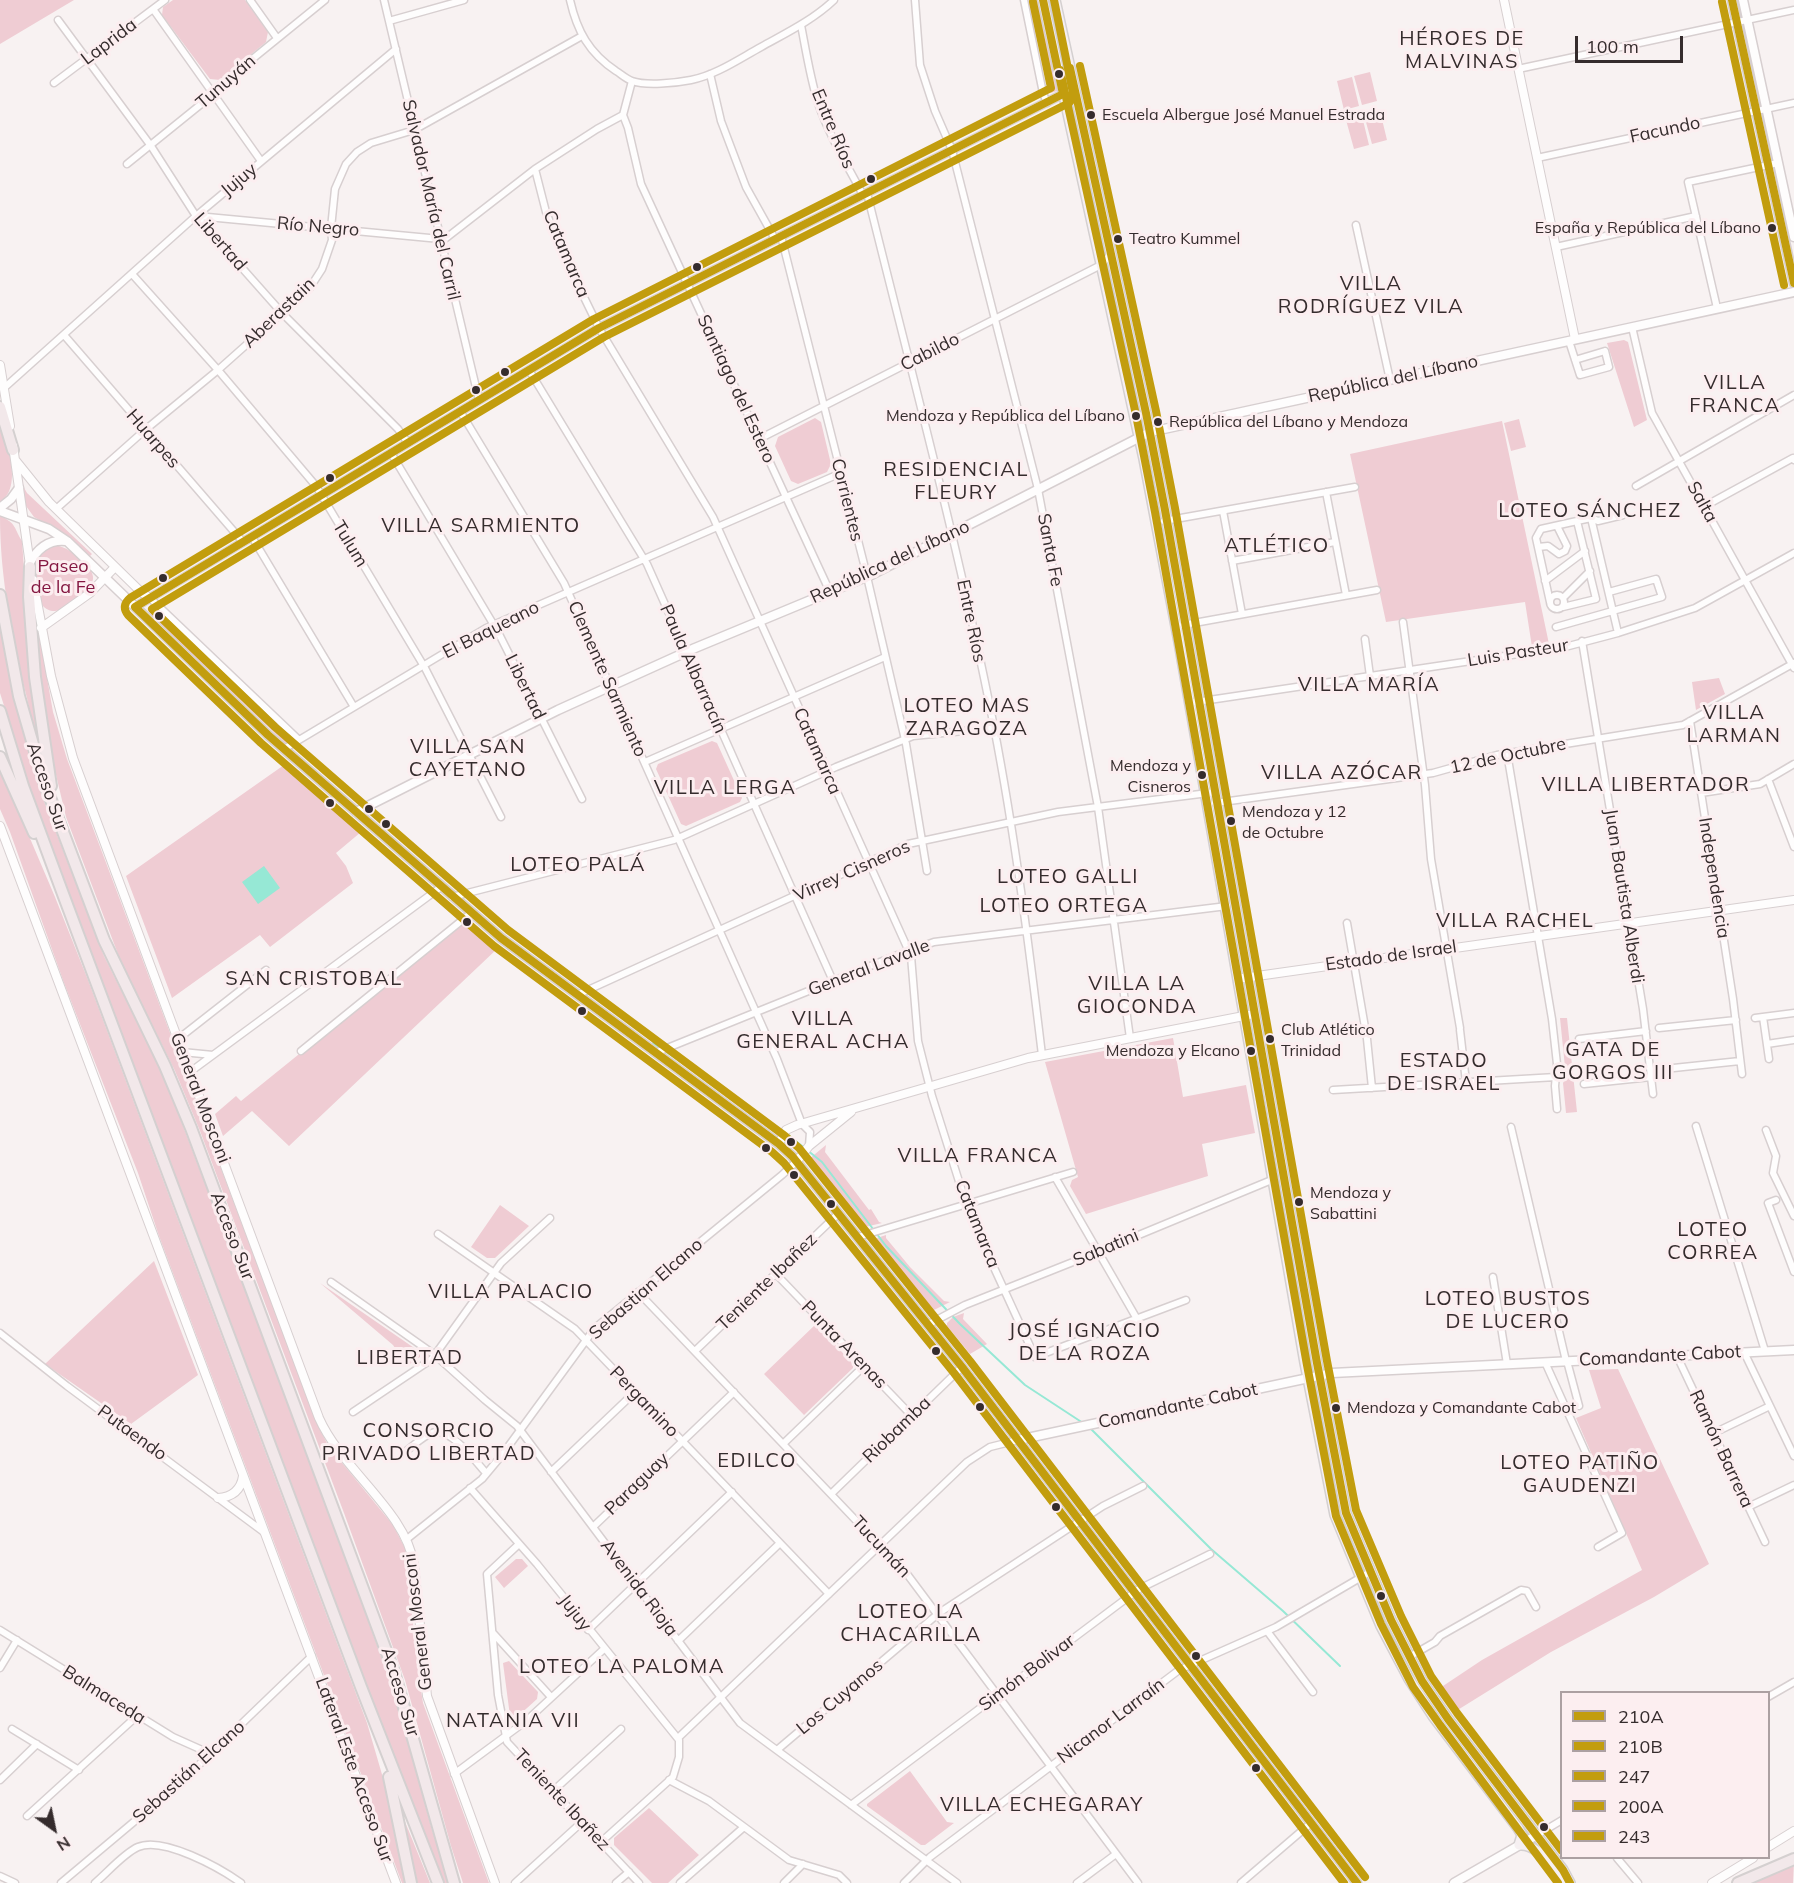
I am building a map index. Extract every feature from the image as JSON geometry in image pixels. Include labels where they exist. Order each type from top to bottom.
[{"type":"highway","points":[[0,407],[14,455]]},
{"type":"highway","points":[[30,566],[29,597],[37,693],[46,760],[60,824]]},
{"type":"highway","name":"Acceso Sur","points":[[0,595],[21,706],[43,779],[104,940],[165,1066],[191,1128],[370,1603],[403,1698],[454,1883]]},
{"type":"highway","name":"Acceso Sur","points":[[0,711],[23,786],[63,894],[379,1735],[438,1883]]},
{"type":"highway","points":[[0,757],[63,894]]},
{"type":"highway","points":[[379,1735],[411,1883]]},
{"type":"highway","points":[[1738,1883],[1794,1859]]},
{"type":"main road","points":[[1043,0],[1139,437],[1176,626],[1308,1378],[1334,1511],[1360,1578],[1409,1679],[1433,1716],[1518,1828],[1521,1836],[1519,1845]]},
{"type":"main road","points":[[1055,0],[1150,432],[1319,1376],[1346,1513],[1409,1657],[1448,1719],[1563,1870],[1568,1883]]},
{"type":"main road","points":[[1732,0],[1794,284]]},
{"type":"main road","points":[[1743,0],[1778,163],[1790,196],[1794,237]]},
{"type":"main road","name":"República del Líbano","points":[[356,812],[611,686],[866,577],[1150,432],[1794,292]]},
{"type":"main road","points":[[19,488],[0,509],[49,529],[67,541],[284,749],[452,897],[576,995],[779,1143],[929,1324],[1358,1883]]},
{"type":"main road","points":[[30,566],[40,548],[49,543],[67,541]]},
{"type":"main road","name":"Comandante Cabot","points":[[1018,1440],[1332,1373],[1794,1350]]},
{"type":"main road","points":[[1454,1883],[1537,1835]]},
{"type":"main road","points":[[1519,1845],[1535,1848],[1556,1875],[1568,1883]]},
{"type":"street","name":"Laprida","points":[[54,83],[165,0]]},
{"type":"street","points":[[250,0],[277,38]]},
{"type":"street","name":"Tunuyán","points":[[127,164],[205,101],[213,90],[325,0]]},
{"type":"street","name":"Salvador María del Carril","points":[[384,0],[479,400]]},
{"type":"street","points":[[389,21],[464,0]]},
{"type":"street","points":[[570,0],[574,18],[582,36],[591,50],[606,64],[632,81],[661,84],[692,80],[710,74],[801,25],[834,0]]},
{"type":"street","name":"Santa Fe","points":[[915,0],[920,65],[935,111],[952,150],[1038,489],[1098,807],[1130,1038]]},
{"type":"street","points":[[1024,0],[1047,103]]},
{"type":"street","points":[[1504,0],[1556,247],[1575,360],[1580,375],[1609,367],[1605,351],[1575,360]]},
{"type":"street","points":[[153,9],[213,90],[261,161]]},
{"type":"street","points":[[1518,69],[1794,10]]},
{"type":"street","name":"Libertad","points":[[58,20],[151,146],[196,216],[282,314],[398,429],[408,443]]},
{"type":"street","name":"Entre Ríos","points":[[801,25],[819,104],[836,145],[865,194],[952,533],[994,728],[1027,930],[1042,1055]]},
{"type":"street","name":"Aberastain","points":[[56,509],[309,289],[322,270],[332,240],[334,189],[346,164],[357,152],[371,143],[414,130],[582,36]]},
{"type":"street","name":"Jujuy","points":[[4,388],[196,216],[396,49]]},
{"type":"street","name":"Corrientes","points":[[710,74],[721,121],[746,187],[778,238],[824,406],[905,739],[927,871]]},
{"type":"street","points":[[441,240],[535,169],[623,115],[632,81]]},
{"type":"street","points":[[135,607],[599,328],[1064,94],[1075,92]]},
{"type":"street","name":"Facundo","points":[[1537,158],[1794,103]]},
{"type":"street","name":"Santiago del Estero","points":[[623,115],[641,184],[830,592]]},
{"type":"street","points":[[1717,308],[1688,182],[1778,163]]},
{"type":"street","name":"Catamarca","points":[[535,169],[546,212],[562,252],[599,328],[718,527],[908,951],[918,1041],[966,1204],[1035,1357],[1137,1319]]},
{"type":"street","points":[[1775,200],[1790,196]]},
{"type":"street","name":"Río Negro","points":[[196,216],[441,240]]},
{"type":"street","points":[[1556,247],[1696,216]]},
{"type":"street","points":[[1356,225],[1390,380]]},
{"type":"street","name":"Cabildo","points":[[759,439],[1101,265],[1111,254]]},
{"type":"street","points":[[1101,265],[1116,276]]},
{"type":"street","name":"Tulum","points":[[132,274],[218,370],[316,486],[423,666],[501,817]]},
{"type":"street","name":"Salta","points":[[1632,327],[1652,413],[1793,665]]},
{"type":"street","name":"Huarpes","points":[[64,334],[243,542]]},
{"type":"street","name":"General Mosconi","points":[[0,365],[41,628],[69,745],[324,1428],[334,1446],[393,1518],[407,1539],[414,1564],[426,1696],[495,1883]]},
{"type":"street","name":"Paula Albarracín","points":[[529,370],[644,559],[833,981]]},
{"type":"street","points":[[1636,486],[1794,396]]},
{"type":"street","name":"Clemente Sarmiento","points":[[460,411],[568,592],[720,930],[789,1088],[802,1124],[811,1133],[809,1146]]},
{"type":"street","name":"Libertad","points":[[391,453],[494,625],[582,799]]},
{"type":"street","points":[[14,455],[56,509],[299,740]]},
{"type":"street","points":[[1705,506],[1794,459]]},
{"type":"street","name":"El Baqueano","points":[[284,749],[494,625],[841,473]]},
{"type":"street","points":[[1156,523],[1355,487]]},
{"type":"street","points":[[1326,492],[1346,596]]},
{"type":"street","points":[[1223,511],[1242,614]]},
{"type":"street","points":[[1577,521],[1596,599],[1555,609],[1550,602],[1538,547],[1536,536],[1539,530],[1577,521],[1591,518],[1598,521],[1623,515]]},
{"type":"street","points":[[1591,518],[1618,633]]},
{"type":"street","points":[[1538,547],[1548,546],[1559,554],[1565,551],[1567,546],[1557,526]]},
{"type":"street","points":[[252,537],[354,707]]},
{"type":"street","points":[[1232,561],[1335,542]]},
{"type":"street","points":[[1545,581],[1584,551]]},
{"type":"street","name":"Luis Pasteur","points":[[1189,703],[1565,646],[1618,633],[1695,608],[1794,553]]},
{"type":"street","points":[[41,628],[90,593],[115,567]]},
{"type":"street","points":[[1563,598],[1590,571]]},
{"type":"street","points":[[1556,627],[1662,597],[1656,579],[1608,592]]},
{"type":"street","points":[[1176,626],[1377,590]]},
{"type":"street","points":[[1550,602],[1556,595],[1563,598]]},
{"type":"street","points":[[1563,598],[1563,607]]},
{"type":"street","points":[[1403,622],[1424,774],[1431,859],[1460,1029],[1466,1082]]},
{"type":"street","points":[[1365,639],[1370,676]]},
{"type":"street","name":"Juan Bautista Alberdi","points":[[1582,641],[1643,1009],[1653,1094]]},
{"type":"street","points":[[645,762],[885,657]]},
{"type":"street","name":"12 de Octubre","points":[[1207,804],[1424,774],[1507,753],[1683,725],[1793,665]]},
{"type":"street","name":"Independencia","points":[[1690,721],[1733,999],[1742,1074]]},
{"type":"street","points":[[452,897],[679,838],[827,771],[913,736],[994,728]]},
{"type":"street","points":[[1507,753],[1552,1019],[1557,1064],[1557,1109]]},
{"type":"street","points":[[1701,793],[1761,784],[1794,764]]},
{"type":"street","points":[[1768,779],[1794,848]]},
{"type":"street","name":"Virrey Cisneros","points":[[576,995],[908,844],[1058,812],[1216,792]]},
{"type":"street","points":[[0,826],[312,1656]]},
{"type":"street","points":[[190,1072],[441,887]]},
{"type":"street","name":"Estado de Israel","points":[[1238,978],[1794,900]]},
{"type":"street","name":"General Lavalle","points":[[655,1053],[934,942],[1236,905]]},
{"type":"street","points":[[301,1051],[471,913]]},
{"type":"street","points":[[1347,923],[1367,1039],[1372,1088]]},
{"type":"street","points":[[178,1039],[266,970]]},
{"type":"street","points":[[1755,1018],[1794,1013]]},
{"type":"street","name":"Sebastian Elcano","points":[[779,1143],[786,1130],[802,1124],[1042,1055],[1255,1014]]},
{"type":"street","points":[[1763,1017],[1769,1059]]},
{"type":"street","points":[[1659,1028],[1736,1020]]},
{"type":"street","points":[[1579,1039],[1646,1031]]},
{"type":"street","points":[[1767,1044],[1794,1040]]},
{"type":"street","points":[[182,1052],[214,1055]]},
{"type":"street","points":[[1664,1069],[1740,1060]]},
{"type":"street","points":[[1333,1090],[1556,1077]]},
{"type":"street","points":[[1584,1084],[1651,1077]]},
{"type":"street","name":"Sebastian Elcano","points":[[407,1539],[486,1473],[595,1328],[789,1169],[809,1146],[855,1109]]},
{"type":"street","points":[[1511,1126],[1566,1361],[1579,1406]]},
{"type":"street","points":[[1696,1126],[1765,1351]]},
{"type":"street","points":[[1766,1130],[1776,1156],[1773,1173],[1794,1216]]},
{"type":"street","points":[[858,1236],[1073,1172]]},
{"type":"street","name":"Sabatini","points":[[929,1324],[965,1305],[1284,1175]]},
{"type":"street","points":[[1055,1178],[1137,1319],[1186,1300]]},
{"type":"street","points":[[1776,1200],[1768,1203],[1794,1272]]},
{"type":"street","name":"Teniente Ibañez","points":[[695,1351],[839,1213]]},
{"type":"street","points":[[353,1412],[432,1359],[501,1263],[550,1218]]},
{"type":"street","name":"Pergamino","points":[[438,1234],[574,1329],[586,1340],[829,1594]]},
{"type":"street","name":"Punta Arenas","points":[[776,1274],[912,1416]]},
{"type":"street","points":[[1493,1277],[1507,1364]]},
{"type":"street","name":"Avenida Rioja","points":[[331,1282],[435,1355],[520,1430],[740,1723],[957,1883]]},
{"type":"street","name":"Tucumán","points":[[638,1292],[907,1574],[1138,1883]]},
{"type":"street","name":"Putaendo","points":[[0,1333],[265,1533]]},
{"type":"street","points":[[1744,1352],[1794,1456]]},
{"type":"street","name":"Ramón Barrera","points":[[1677,1356],[1765,1542]]},
{"type":"street","points":[[1545,1362],[1622,1533],[1598,1547]]},
{"type":"street","points":[[783,1444],[864,1366]]},
{"type":"street","name":"Riobamba","points":[[831,1494],[962,1367]]},
{"type":"street","points":[[551,1472],[635,1392]]},
{"type":"street","name":"Paraguay","points":[[593,1527],[734,1392]]},
{"type":"street","points":[[1714,1433],[1770,1406]]},
{"type":"street","points":[[405,1452],[430,1434],[438,1432],[461,1444],[486,1473]]},
{"type":"street","name":"Comandante Cabot","points":[[678,1738],[973,1457],[997,1445],[1018,1440]]},
{"type":"street","points":[[218,1498],[234,1493],[240,1487],[243,1475]]},
{"type":"street","points":[[1748,1507],[1794,1485]]},
{"type":"street","name":"Los Cuyanos","points":[[777,1750],[937,1614],[1103,1506],[1143,1486]]},
{"type":"street","name":"Jujuy","points":[[470,1488],[519,1544],[678,1738]]},
{"type":"street","points":[[588,1630],[732,1492]]},
{"type":"street","points":[[678,1641],[780,1543]]},
{"type":"street","name":"Teniente Ibañez","points":[[519,1544],[487,1574],[498,1695],[507,1742],[639,1883]]},
{"type":"street","name":"Simón Bolivar","points":[[851,1805],[1134,1593],[1210,1554]]},
{"type":"street","name":"Nicanor Larraín","points":[[904,1883],[926,1860],[1179,1670],[1267,1631],[1370,1572]]},
{"type":"street","points":[[1409,1657],[1435,1642],[1440,1636],[1521,1590],[1527,1591],[1536,1607]]},
{"type":"street","name":"Balmaceda","points":[[0,1630],[173,1737],[211,1755]]},
{"type":"street","points":[[1267,1631],[1313,1692]]},
{"type":"street","points":[[492,1633],[551,1697]]},
{"type":"street","points":[[0,1668],[17,1640]]},
{"type":"street","points":[[454,1774],[526,1721],[604,1649]]},
{"type":"street","name":"Sebastián Elcano","points":[[62,1883],[211,1755],[312,1656]]},
{"type":"street","name":"Lateral Este Acceso Sur","points":[[312,1656],[396,1883]]},
{"type":"street","points":[[1770,1696],[1794,1682]]},
{"type":"street","points":[[27,1816],[138,1715]]},
{"type":"street","points":[[12,1729],[79,1770]]},
{"type":"street","points":[[553,1791],[621,1729]]},
{"type":"street","points":[[601,1842],[674,1775],[678,1763],[680,1744],[678,1738]]},
{"type":"street","points":[[0,1780],[37,1744]]},
{"type":"street","points":[[669,1780],[710,1800],[789,1860],[839,1875],[846,1883]]},
{"type":"street","points":[[1537,1835],[1560,1821]]},
{"type":"street","points":[[515,1883],[582,1822]]},
{"type":"street","points":[[1241,1883],[1311,1823]]},
{"type":"street","points":[[680,1883],[744,1827]]},
{"type":"street","points":[[1770,1846],[1794,1831]]},
{"type":"street","points":[[95,1883],[133,1850],[145,1845],[171,1849],[189,1855],[241,1883]]},
{"type":"street","points":[[1077,1883],[1116,1854]]},
{"type":"street","points":[[1619,1859],[1638,1883]]},
{"type":"street","points":[[1712,1883],[1748,1859]]},
{"type":"street","points":[[784,1883],[803,1864]]},
{"type":"street","points":[[616,1883],[629,1872]]},
{"type":"street","points":[[0,1876],[15,1883]]},
{"type":"green space","points":[[0,0],[74,0],[0,44]]},
{"type":"green space","points":[[173,0],[245,0],[268,32],[266,42],[220,80],[210,79],[162,15],[163,7]]},
{"type":"green space","points":[[1028,0],[1038,0],[1058,88],[1057,91],[1051,93],[1049,91]]},
{"type":"green space","points":[[1370,72],[1377,101],[1362,105],[1354,76]]},
{"type":"green space","points":[[1352,77],[1359,106],[1344,110],[1337,81]]},
{"type":"green space","points":[[1380,111],[1387,140],[1372,144],[1364,115]]},
{"type":"green space","points":[[1362,116],[1369,145],[1354,149],[1346,120]]},
{"type":"green space","points":[[1624,340],[1628,342],[1647,420],[1634,427],[1607,343]]},
{"type":"green space","points":[[0,417],[9,450],[12,475],[7,495],[0,502]]},
{"type":"green space","points":[[815,418],[821,422],[831,464],[827,472],[798,484],[791,481],[775,446],[778,437]]},
{"type":"green space","points":[[1519,419],[1526,447],[1511,451],[1504,423]]},
{"type":"green space","points":[[1502,421],[1549,644],[1532,647],[1525,602],[1386,622],[1350,454]]},
{"type":"green space","points":[[23,486],[27,493],[92,554],[89,557],[67,536],[34,517],[26,506]]},
{"type":"green space","points":[[0,516],[12,524],[22,541],[32,680],[40,742],[32,721],[12,631],[2,562]]},
{"type":"green space","name":"Paseo de la Fe","points":[[53,545],[72,552],[93,574],[88,588],[55,611],[48,610],[42,605],[34,567],[39,554]]},
{"type":"green space","points":[[32,593],[53,712],[67,759],[319,1428],[329,1447],[393,1525],[405,1548],[423,1703],[489,1883],[463,1883],[405,1680],[344,1513],[200,1131],[175,1071],[121,962],[66,817],[47,737]]},
{"type":"green space","points":[[155,606],[293,741],[286,744],[151,616],[150,610]]},
{"type":"green space","points":[[0,628],[18,715],[45,804],[104,956],[164,1076],[302,1439],[395,1695],[449,1883],[443,1883],[436,1866],[315,1552],[32,794],[0,693]]},
{"type":"green space","points":[[1719,678],[1725,694],[1696,710],[1692,682]]},
{"type":"green space","points":[[712,741],[717,743],[742,798],[740,802],[686,826],[681,824],[656,769],[658,764]]},
{"type":"green space","points":[[284,765],[361,832],[336,853],[346,866],[353,883],[270,947],[260,935],[172,998],[126,876]]},
{"type":"green space","points":[[0,768],[88,980],[367,1723],[388,1795],[408,1883],[402,1883],[0,809]]},
{"type":"green space","points":[[465,920],[498,948],[289,1146],[252,1111],[223,1136],[215,1114],[236,1096],[241,1101]]},
{"type":"green space","points":[[1560,1018],[1567,1018],[1577,1112],[1566,1113],[1563,1083],[1566,1077]]},
{"type":"green space","points":[[1173,1038],[1183,1097],[1246,1085],[1255,1133],[1202,1144],[1208,1176],[1086,1214],[1070,1186],[1072,1180],[1078,1177],[1045,1062]]},
{"type":"green space","points":[[826,1145],[825,1152],[869,1210],[871,1209],[882,1223],[865,1227],[809,1159]]},
{"type":"green space","points":[[500,1205],[529,1226],[495,1258],[487,1258],[471,1247]]},
{"type":"green space","points":[[886,1235],[910,1267],[944,1301],[950,1302],[934,1310],[876,1240]]},
{"type":"green space","points":[[154,1261],[198,1375],[131,1424],[45,1364]]},
{"type":"green space","points":[[320,1283],[420,1352],[420,1357],[407,1366],[393,1345]]},
{"type":"green space","points":[[964,1313],[963,1319],[987,1344],[970,1354],[947,1326],[953,1317]]},
{"type":"green space","points":[[816,1324],[853,1364],[853,1368],[804,1415],[764,1374]]},
{"type":"green space","points":[[1618,1369],[1709,1564],[1654,1597],[1551,1652],[1456,1711],[1440,1688],[1482,1660],[1642,1570],[1576,1418],[1601,1408],[1589,1370]]},
{"type":"green space","points":[[516,1559],[522,1559],[528,1566],[504,1588],[495,1577]]},
{"type":"green space","points":[[509,1661],[538,1692],[537,1699],[516,1718],[510,1716],[503,1663]]},
{"type":"green space","points":[[910,1771],[947,1822],[954,1823],[925,1845],[921,1845],[867,1806]]},
{"type":"green space","points":[[649,1808],[699,1855],[668,1883],[652,1883],[614,1845],[614,1838]]},
{"type":"green space","points":[[401,1812],[430,1883],[414,1883]]},
{"type":"green space","points":[[1794,1862],[1793,1883],[1746,1883]]},
{"type":"shaded area","points":[[264,866],[280,888],[258,904],[242,882]]},
{"type":"waterway","points":[[653,1043],[660,1048]]},
{"type":"waterway","points":[[665,1051],[782,1131]]},
{"type":"waterway","points":[[787,1134],[822,1162],[886,1246],[960,1324],[1025,1385],[1083,1423]]},
{"type":"waterway","points":[[1090,1428],[1211,1549],[1283,1611],[1340,1666]]},
{"type":"transit line","name":"210A","points":[[1043,0],[1063,94],[599,328],[135,607],[268,735],[501,938],[779,1144],[792,1156],[962,1367],[1357,1883]]},
{"type":"transit line","name":"247","points":[[1054,0],[1073,93],[1073,98],[1069,103],[604,337],[152,609],[275,727],[508,930],[799,1148],[970,1361],[1365,1877]]},
{"type":"transit line","name":"200A","points":[[1732,0],[1794,283]]},
{"type":"transit line","name":"210B","points":[[1033,2],[1051,88],[594,319],[130,598],[125,608],[128,615],[261,743],[494,946],[784,1163],[954,1373],[1344,1883]]},
{"type":"transit line","name":"243","points":[[1722,2],[1784,285]]},
{"type":"transit line","name":"247","points":[[1080,66],[1156,411],[1175,508],[1327,1361],[1356,1510],[1401,1616],[1431,1676],[1560,1848]]},
{"type":"transit line","name":"210A","points":[[1070,68],[1146,413],[1165,510],[1317,1363],[1346,1513],[1391,1620],[1422,1681],[1448,1719],[1563,1870],[1570,1883]]},
{"type":"transit line","name":"210B","points":[[1060,70],[1136,415],[1155,512],[1336,1516],[1381,1624],[1413,1687],[1558,1883]]},
{"type":"place","name":"Escuela Albergue José Manuel Estrada","points":[[1091,115]]},
{"type":"place","name":"España y República del Líbano","points":[[1772,228]]},
{"type":"place","name":"Teatro Kummel","points":[[1118,239]]},
{"type":"place","name":"Mendoza y República del Líbano","points":[[1136,416]]},
{"type":"place","name":"República del Líbano y Mendoza","points":[[1158,422]]},
{"type":"place","name":"Mendoza y Cisneros","points":[[1202,775]]},
{"type":"place","name":"Mendoza y 12 de Octubre","points":[[1231,821]]},
{"type":"place","name":"Club Atlético Trinidad","points":[[1270,1039]]},
{"type":"place","name":"Mendoza y Elcano","points":[[1251,1051]]},
{"type":"place","name":"Mendoza y Sabattini","points":[[1299,1202]]},
{"type":"place","name":"Mendoza y Comandante Cabot","points":[[1336,1408]]},
{"type":"district","name":"HÉROES DE MALVINAS","points":[[1462,50]]},
{"type":"district","name":"VILLA RODRÍGUEZ VILA","points":[[1371,296]]},
{"type":"district","name":"VILLA FRANCA","points":[[1735,394]]},
{"type":"district","name":"RESIDENCIAL FLEURY","points":[[956,482]]},
{"type":"district","name":"LOTEO SÁNCHEZ","points":[[1590,511]]},
{"type":"district","name":"VILLA SARMIENTO","points":[[481,526]]},
{"type":"district","name":"ATLÉTICO","points":[[1277,546]]},
{"type":"district","name":"VILLA MARÍA","points":[[1369,685]]},
{"type":"district","name":"LOTEO MAS ZARAGOZA","points":[[967,718]]},
{"type":"district","name":"VILLA LARMAN","points":[[1734,724]]},
{"type":"district","name":"VILLA SAN CAYETANO","points":[[468,758]]},
{"type":"district","name":"VILLA AZÓCAR","points":[[1342,773]]},
{"type":"district","name":"VILLA LIBERTADOR","points":[[1646,785]]},
{"type":"district","name":"VILLA LERGA","points":[[725,788]]},
{"type":"district","name":"LOTEO PALÁ","points":[[578,865]]},
{"type":"district","name":"LOTEO GALLI","points":[[1068,877]]},
{"type":"district","name":"LOTEO ORTEGA","points":[[1064,906]]},
{"type":"district","name":"VILLA RACHEL","points":[[1515,921]]},
{"type":"district","name":"SAN CRISTOBAL","points":[[314,979]]},
{"type":"district","name":"VILLA LA GIOCONDA","points":[[1137,996]]},
{"type":"district","name":"VILLA GENERAL ACHA","points":[[823,1030]]},
{"type":"district","name":"GATA DE GORGOS III","points":[[1613,1062]]},
{"type":"district","name":"ESTADO DE ISRAEL","points":[[1444,1072]]},
{"type":"district","name":"VILLA FRANCA","points":[[978,1156]]},
{"type":"district","name":"LOTEO CORREA","points":[[1713,1242]]},
{"type":"district","name":"VILLA PALACIO","points":[[511,1292]]},
{"type":"district","name":"LOTEO BUSTOS DE LUCERO","points":[[1508,1310]]},
{"type":"district","name":"JOSÉ IGNACIO DE LA ROZA","points":[[1085,1342]]},
{"type":"district","name":"LIBERTAD","points":[[410,1358]]},
{"type":"district","name":"CONSORCIO PRIVADO LIBERTAD","points":[[429,1442]]},
{"type":"district","name":"EDILCO","points":[[757,1461]]},
{"type":"district","name":"LOTEO PATIÑO GAUDENZI","points":[[1580,1474]]},
{"type":"district","name":"LOTEO LA CHACARILLA","points":[[911,1624]]},
{"type":"district","name":"LOTEO LA PALOMA","points":[[622,1667]]},
{"type":"district","name":"NATANIA VII","points":[[513,1721]]},
{"type":"district","name":"VILLA ECHEGARAY","points":[[1042,1805]]}]
